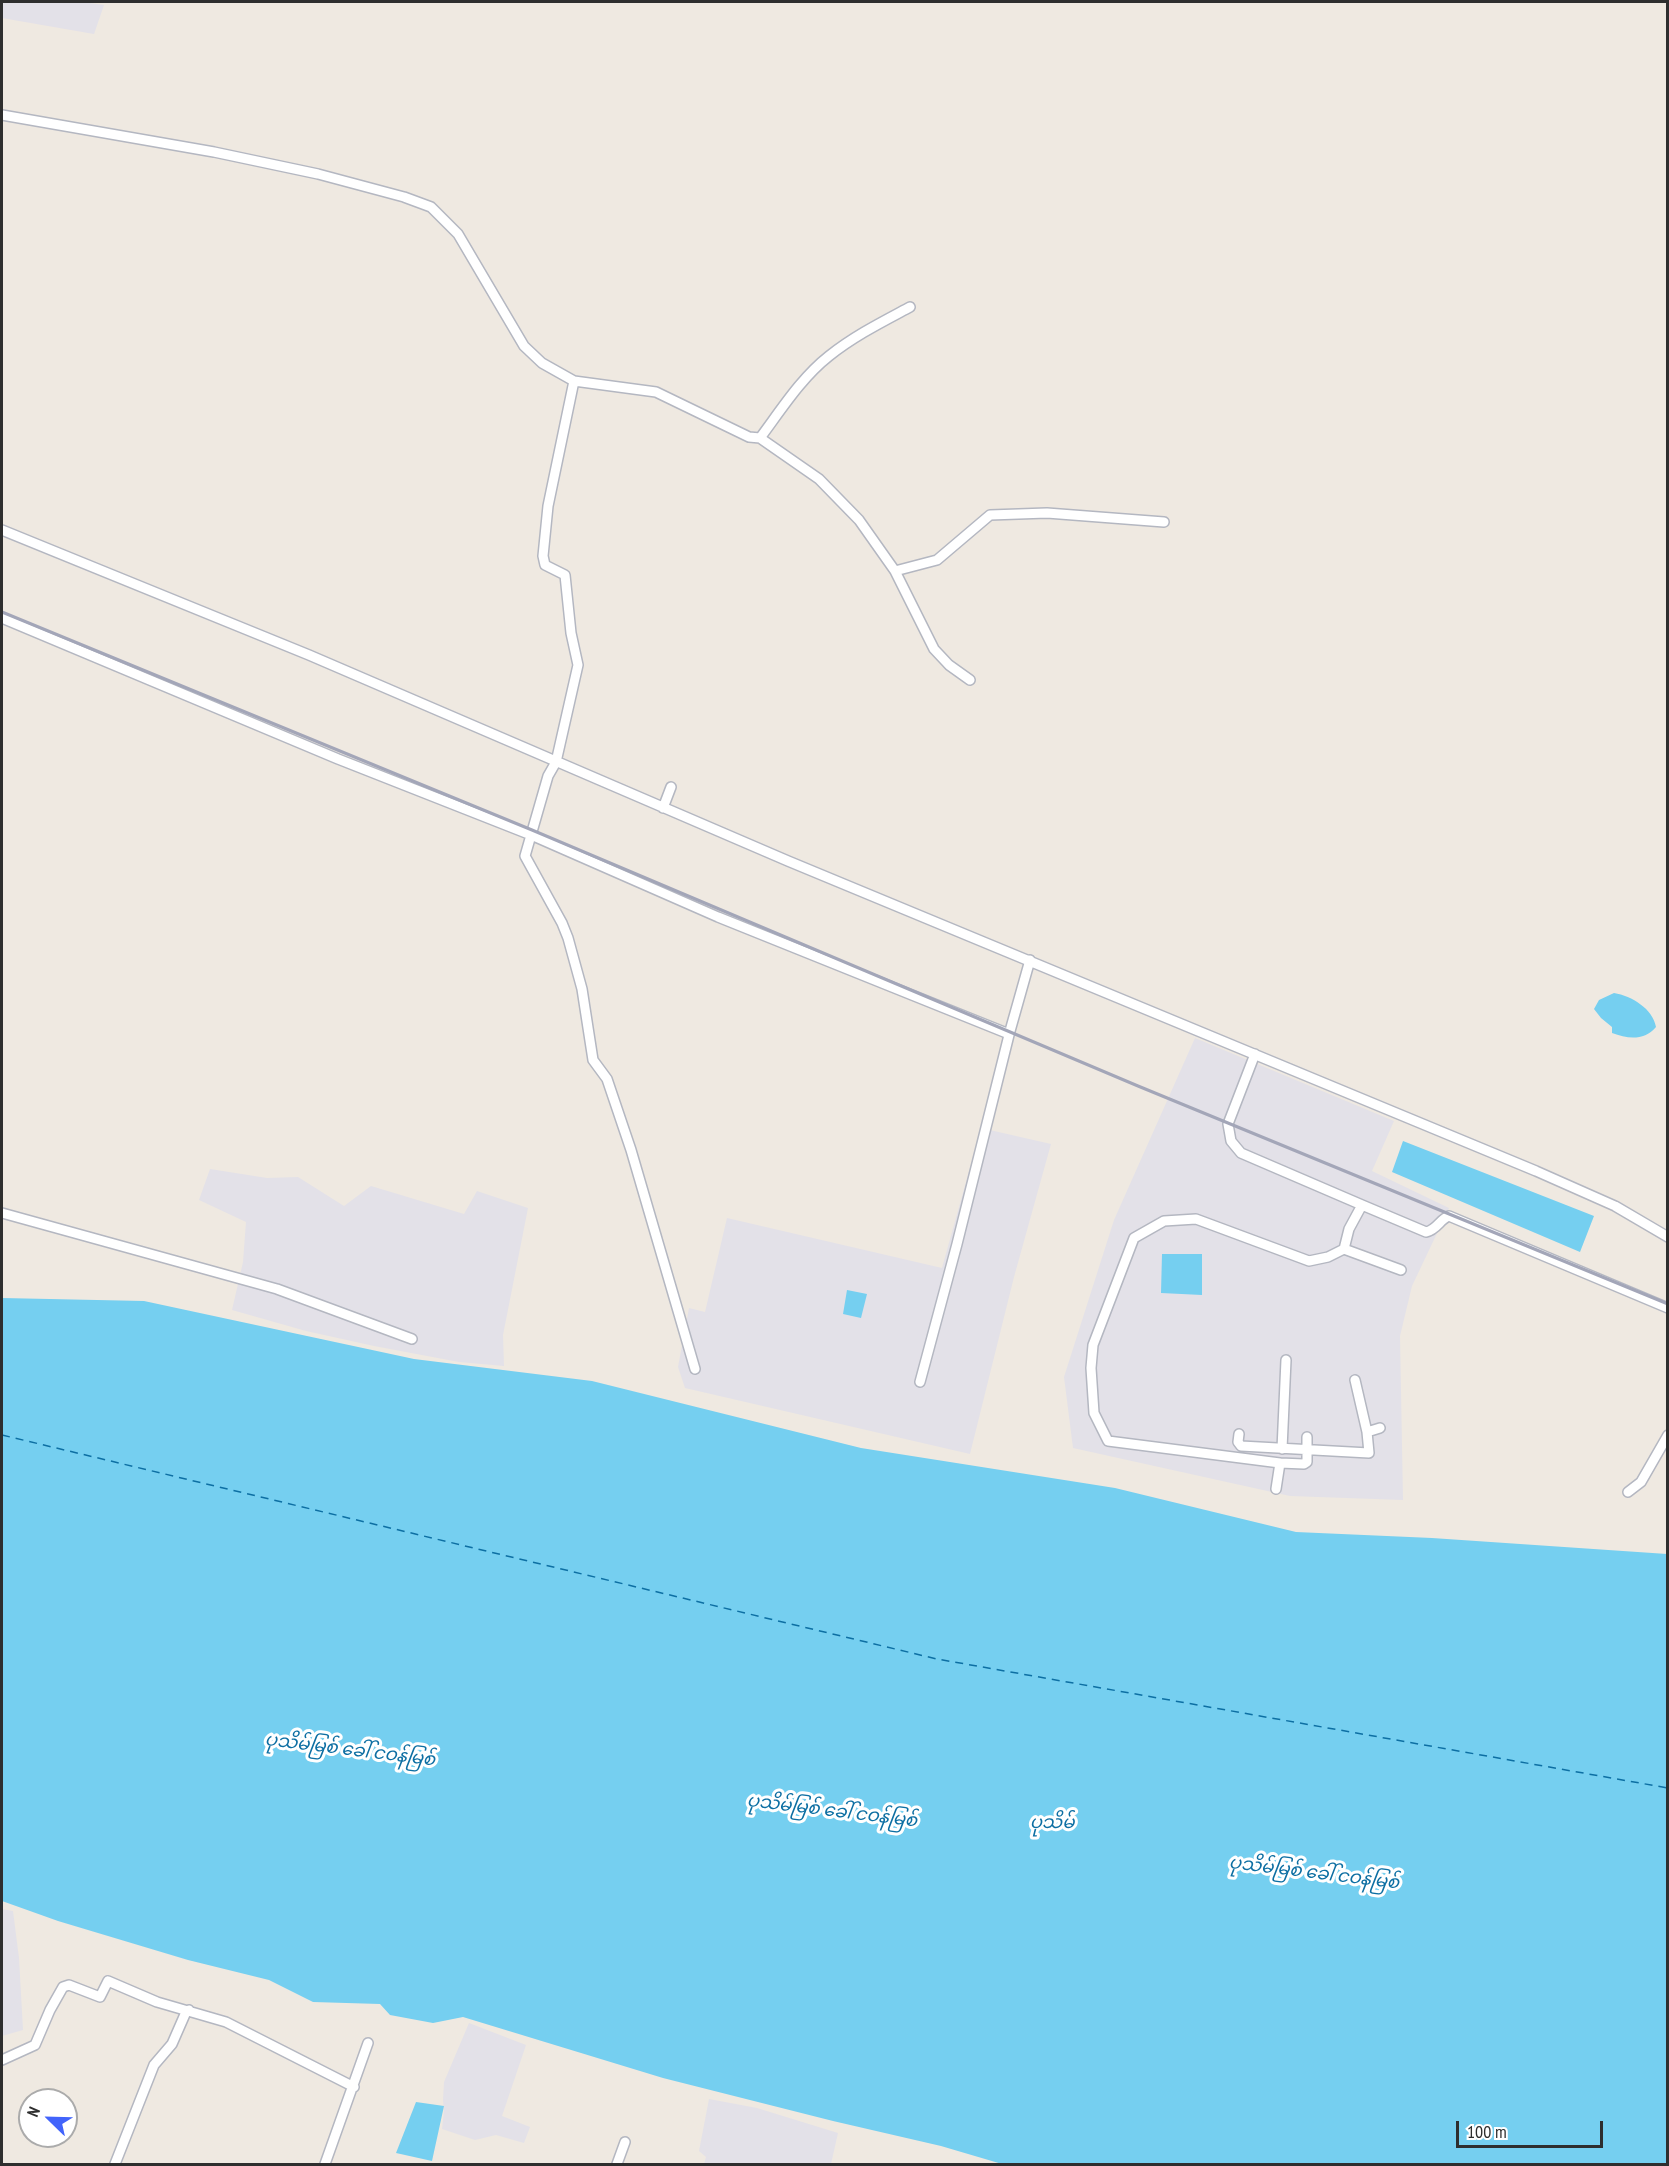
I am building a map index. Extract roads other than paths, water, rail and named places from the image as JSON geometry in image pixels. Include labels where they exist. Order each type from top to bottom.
[{"type":"street","points":[[2,115],[214,152],[318,174],[404,197],[431,207],[458,234],[524,346],[542,363],[574,381],[656,392],[749,436],[760,438],[819,479],[859,520],[895,571],[934,649],[949,665],[970,680]]},
{"type":"street","points":[[760,438],[795,391],[828,356],[865,330],[910,307]]},
{"type":"street","points":[[574,381],[549,506],[543,556],[545,565],[565,575],[571,633],[578,665],[556,762],[548,776],[525,856],[527,864],[562,923],[568,938],[582,989],[593,1060],[607,1080],[695,1369]]},
{"type":"street","points":[[895,571],[938,560],[990,515],[1047,513],[1164,522]]},
{"type":"street","points":[[2,530],[309,655],[788,861],[1576,1189],[1616,1206],[1668,1237]]},
{"type":"street","points":[[2,618],[338,759],[531,835],[718,917],[1009,1034]]},
{"type":"street","points":[[663,808],[671,787]]},
{"type":"street","points":[[920,1382],[1030,960]]},
{"type":"street","points":[[1255,1054],[1228,1124],[1231,1141],[1241,1153],[1426,1232],[1432,1231],[1445,1217],[1449,1216],[1668,1308]]},
{"type":"street","points":[[1307,1437],[1304,1464],[1280,1463],[1108,1441],[1094,1413],[1091,1368],[1094,1345],[1134,1238],[1164,1221],[1196,1219],[1309,1261],[1329,1257],[1344,1249],[1349,1229],[1362,1205]]},
{"type":"street","points":[[2,1213],[277,1289],[411,1339]]},
{"type":"street","points":[[1344,1249],[1401,1270]]},
{"type":"street","points":[[1282,1449],[1286,1360]]},
{"type":"street","points":[[1239,1434],[1238,1442],[1241,1446],[1367,1453],[1370,1451],[1367,1432],[1355,1380]]},
{"type":"street","points":[[1367,1432],[1380,1428]]},
{"type":"street","points":[[1628,1492],[1641,1482],[1668,1435]]},
{"type":"street","points":[[1276,1489],[1280,1463]]},
{"type":"street","points":[[2,2060],[36,2045],[50,2010],[63,1986],[69,1985],[100,1997],[108,1981],[157,2002],[226,2022],[354,2087]]},
{"type":"street","points":[[115,2164],[154,2065],[172,2044],[189,2010]]},
{"type":"street","points":[[326,2164],[368,2043]]},
{"type":"street","points":[[617,2164],[625,2142]]},
{"type":"water","points":[[1614,993],[1641,1004],[1651,1015],[1656,1027],[1646,1035],[1636,1038],[1612,1033],[1612,1027],[1594,1009],[1599,1000]]},
{"type":"water","points":[[1403,1141],[1594,1216],[1580,1252],[1392,1172]]},
{"type":"water","points":[[1162,1254],[1202,1254],[1202,1295],[1161,1293]]},
{"type":"water","points":[[847,1290],[867,1294],[861,1318],[843,1314]]},
{"type":"water","name":"ပုသိမ်","points":[[2,1298],[144,1301],[414,1359],[592,1381],[861,1448],[1115,1488],[1296,1532],[1432,1538],[1667,1554],[1667,2164],[1002,2164],[941,2146],[663,2078],[463,2017],[433,2023],[390,2015],[380,2004],[313,2002],[269,1980],[188,1960],[58,1921],[2,1901]]},
{"type":"water","points":[[416,2102],[444,2106],[432,2161],[396,2153]]},
{"type":"railway","points":[[2,612],[532,830],[1138,1086],[1668,1304]]},
{"type":"water label","name":"ပုသိမ်မြစ် ခေါ် ငဝန်မြစ်","points":[[350,1750]]},
{"type":"water label","name":"ပုသိမ်မြစ် ခေါ် ငဝန်မြစ်","points":[[832,1811]]},
{"type":"water label","name":"ပုသိမ်မြစ် ခေါ် ငဝန်မြစ်","points":[[1314,1873]]}]
